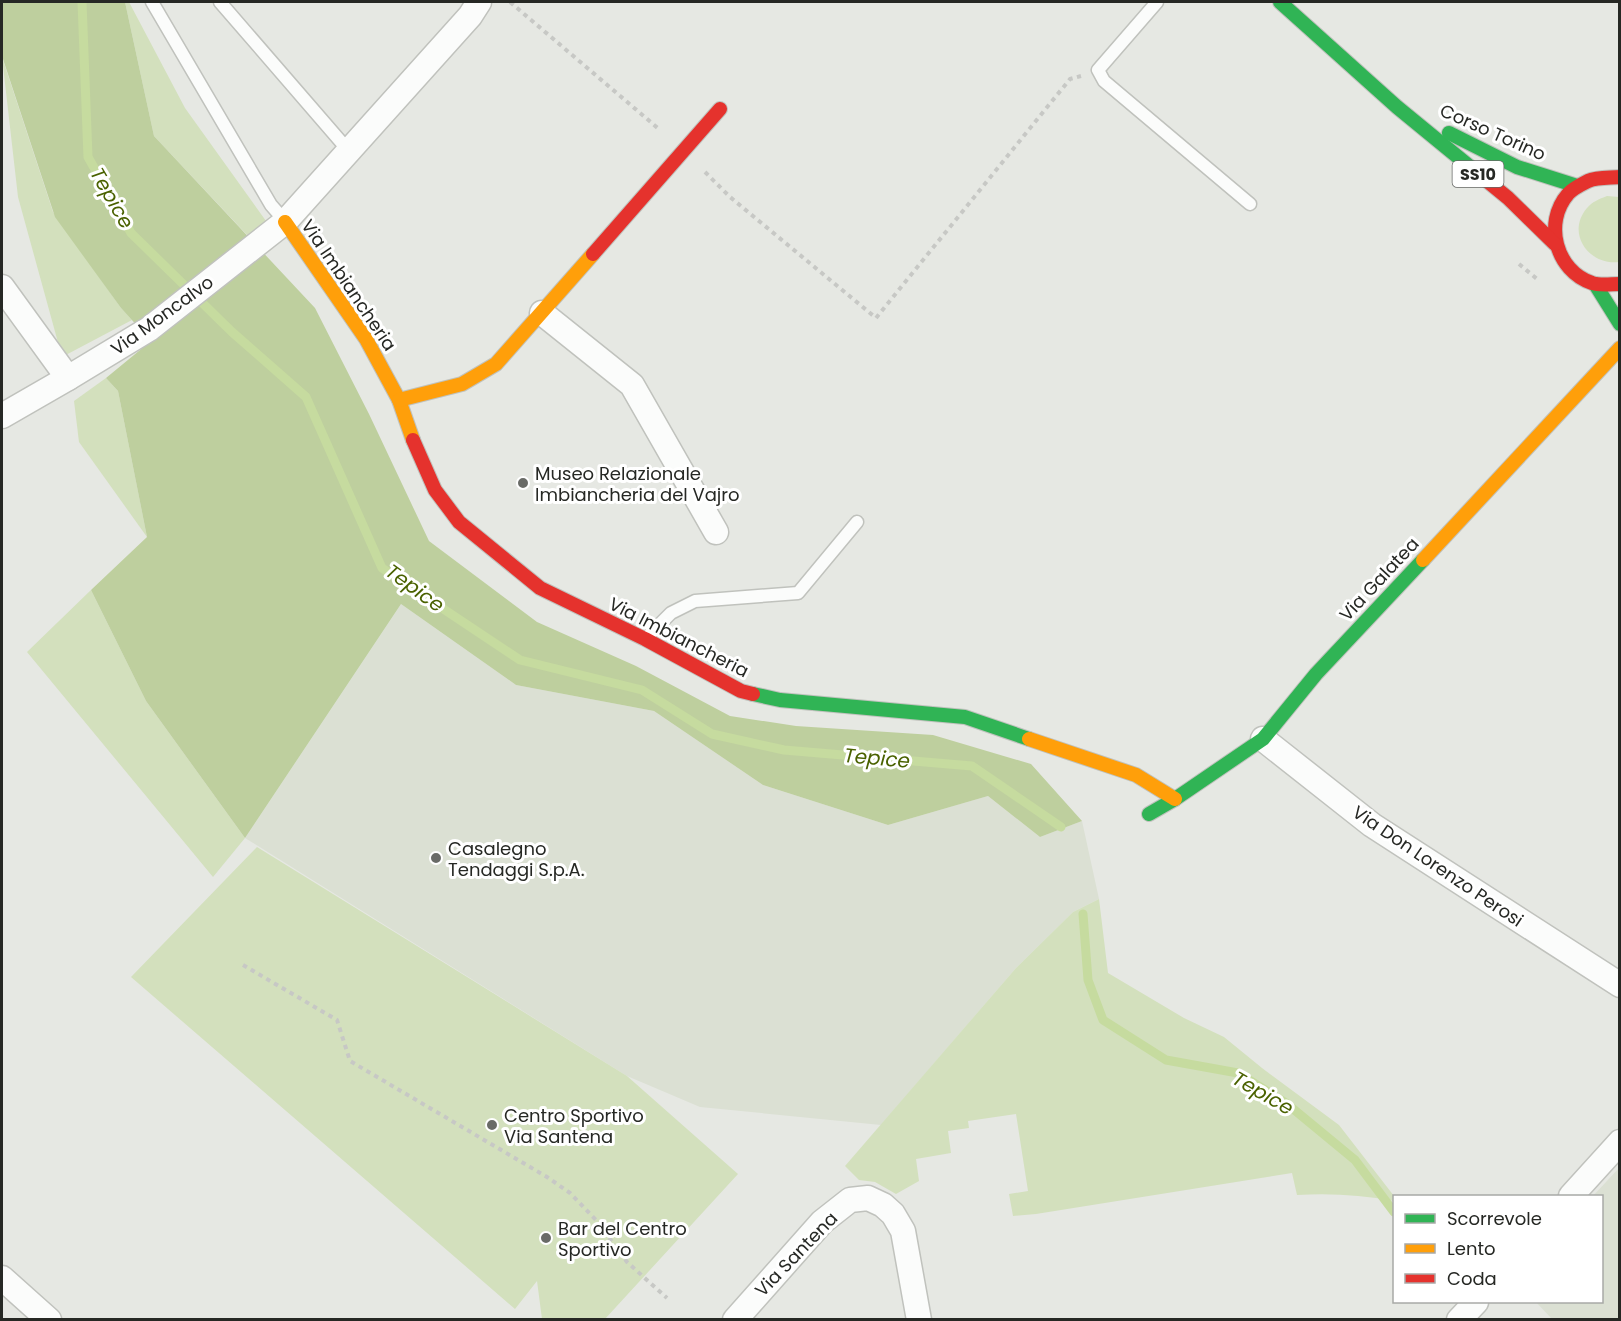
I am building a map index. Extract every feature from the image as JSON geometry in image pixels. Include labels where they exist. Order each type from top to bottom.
[{"type":"street","name":"Via Moncalvo","points":[[2,416],[149,329],[278,228],[470,16],[479,2]]},
{"type":"street","name":"Corso Torino","points":[[1280,2],[1397,107],[1508,198],[1555,244]]},
{"type":"street","name":"Corso Torino","points":[[1397,107],[1517,167],[1577,186]]},
{"type":"street","points":[[399,400],[462,384],[496,364],[720,109]]},
{"type":"street","points":[[1555,244],[1554,220],[1560,204],[1577,186],[1587,180],[1604,176],[1620,177]]},
{"type":"street","name":"Via Imbiancheria","points":[[278,228],[366,339],[399,400],[417,452],[435,490],[459,522],[540,588],[645,639],[741,691],[780,700],[965,717],[1136,775],[1175,799]]},
{"type":"street","name":"SS10","points":[[1555,244],[1567,267],[1580,278],[1595,284]]},
{"type":"street","points":[[1595,284],[1620,284]]},
{"type":"street","points":[[1595,284],[1620,324]]},
{"type":"street","points":[[2,287],[68,378]]},
{"type":"street","points":[[542,313],[632,385],[716,532]]},
{"type":"street","name":"Via Galatea","points":[[1149,814],[1263,740],[1316,674],[1620,348]]},
{"type":"street","name":"Via Don Lorenzo Perosi","points":[[1263,740],[1372,825],[1620,985]]},
{"type":"street","points":[[1573,1195],[1620,1142]]},
{"type":"street","name":"Via Santena","points":[[735,1320],[822,1222],[850,1200],[868,1198],[883,1205],[893,1214],[903,1231],[919,1320]]},
{"type":"street","points":[[2,1278],[50,1320]]},
{"type":"lane","points":[[152,2],[271,205],[278,228]]},
{"type":"lane","points":[[220,2],[348,150]]},
{"type":"lane","points":[[1157,2],[1098,70],[1104,81],[1250,204]]},
{"type":"lane","points":[[645,639],[670,614],[695,601],[798,593],[857,522]]},
{"type":"path","points":[[510,2],[637,110],[730,197],[876,318],[1070,79],[1098,70]]},
{"type":"path","points":[[243,965],[337,1020],[350,1061],[570,1193],[596,1220],[627,1262],[667,1298]]},
{"type":"shaded area","points":[[401,604],[516,685],[654,711],[763,785],[888,825],[988,796],[1040,837],[1082,821],[1099,899],[1073,912],[1016,968],[881,1125],[700,1107],[627,1076],[245,838]]},
{"type":"shaded area","points":[[1619,1168],[1619,1319],[1552,1319],[1537,1303],[1603,1303],[1603,1195],[1594,1195]]},
{"type":"green space","points":[[2,2],[125,2],[154,136],[315,308],[369,414],[429,541],[537,622],[636,666],[730,716],[796,726],[933,735],[1031,764],[1082,821],[1040,837],[988,796],[888,825],[763,785],[654,711],[516,685],[401,604],[245,838],[146,701],[91,590],[147,537],[118,391],[106,378],[151,341],[121,308],[55,217],[2,56]]},
{"type":"green space","points":[[125,2],[129,2],[185,108],[266,221],[249,237],[154,136]]},
{"type":"green space","points":[[2,57],[53,212],[132,320],[62,357],[18,197]]},
{"type":"green space","points":[[1607,196],[1619,197],[1619,262],[1608,262],[1590,254],[1580,238],[1581,218],[1587,208]]},
{"type":"green space","points":[[106,378],[118,391],[147,537],[79,442],[74,401]]},
{"type":"green space","points":[[91,590],[146,701],[245,838],[213,877],[27,652]]},
{"type":"green space","name":"Centro Sportivo Via Santena","points":[[257,847],[627,1076],[738,1174],[605,1319],[542,1319],[537,1281],[515,1309],[131,977]]},
{"type":"green space","points":[[1099,899],[1108,973],[1184,1018],[1224,1037],[1339,1125],[1393,1195],[1393,1201],[1346,1195],[1297,1195],[1292,1173],[1013,1216],[1009,1194],[1028,1191],[1016,1114],[968,1121],[969,1128],[948,1131],[951,1153],[916,1159],[919,1181],[896,1194],[875,1182],[859,1180],[845,1166],[1016,968],[1073,912]]},
{"type":"waterway","name":"Tepice","points":[[82,2],[88,157],[131,233],[232,332],[306,397],[382,568],[520,660],[642,690],[712,734],[784,750],[972,766],[1061,827]]},
{"type":"waterway","name":"Tepice","points":[[1083,914],[1088,980],[1103,1020],[1166,1060],[1238,1073],[1286,1103],[1355,1160],[1393,1211]]},
{"type":"traffic: fast","points":[[1280,2],[1397,107],[1486,180]]},
{"type":"traffic: fast","points":[[1449,133],[1517,167],[1577,186]]},
{"type":"traffic: fast","points":[[1595,284],[1620,324]]},
{"type":"traffic: fast","points":[[1149,814],[1263,739],[1316,674],[1423,560]]},
{"type":"traffic: fast","points":[[753,694],[780,700],[965,717],[1029,739]]},
{"type":"traffic: slow","points":[[285,222],[366,339],[399,400],[413,440]]},
{"type":"traffic: slow","points":[[399,400],[462,384],[496,364],[593,254]]},
{"type":"traffic: slow","points":[[1423,560],[1620,348]]},
{"type":"traffic: slow","points":[[1029,739],[1136,775],[1175,799]]},
{"type":"traffic: jam","points":[[593,254],[720,109]]},
{"type":"traffic: jam","points":[[1620,177],[1592,180],[1570,192],[1560,206],[1555,232],[1562,257],[1580,277],[1595,284],[1620,284]]},
{"type":"traffic: jam","points":[[1486,180],[1555,244]]},
{"type":"traffic: jam","points":[[413,440],[435,490],[459,522],[540,588],[645,639],[741,691],[753,694]]},
{"type":"place","name":"Museo Relazionale Imbiancheria del Vajro","points":[[523,483]]},
{"type":"place","name":"Casalegno Tendaggi S.p.A.","points":[[436,858]]},
{"type":"place","name":"Centro Sportivo Via Santena","points":[[492,1125]]},
{"type":"place","name":"Bar del Centro Sportivo","points":[[546,1238]]}]
